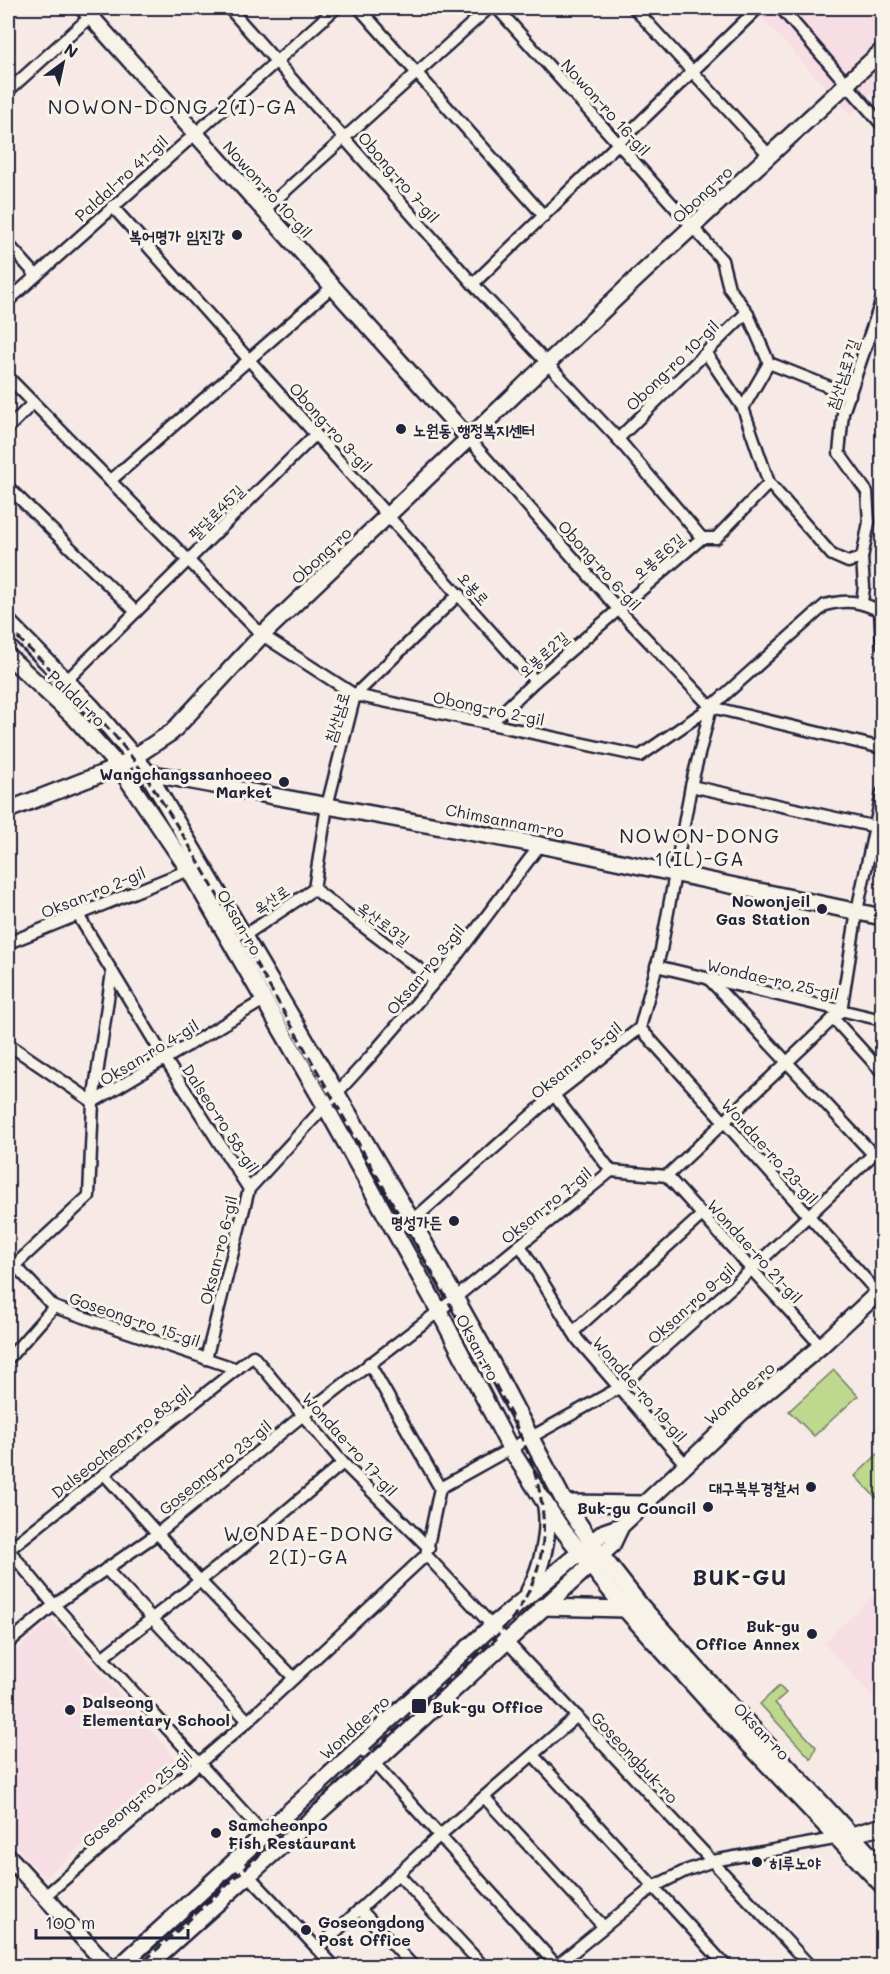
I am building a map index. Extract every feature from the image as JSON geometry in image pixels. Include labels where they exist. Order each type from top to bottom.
[{"type":"main road","name":"Nowon-ro 10-gil","points":[[87,12],[470,440]]},
{"type":"main road","name":"Obong-ro","points":[[8,810],[119,767],[172,732],[262,635],[693,226],[882,51]]},
{"type":"main road","points":[[8,622],[66,681],[147,772],[412,1221],[530,1437],[585,1547]]},
{"type":"main road","name":"Paldal-ro","points":[[8,656],[75,718],[119,767]]},
{"type":"main road","name":"Chimsannam-ro","points":[[119,767],[540,845],[882,917]]},
{"type":"main road","name":"Oksan-ro","points":[[119,767],[189,870],[324,1104],[439,1311],[510,1448],[545,1504],[585,1547],[601,1555],[684,1654],[845,1837],[882,1885]]},
{"type":"main road","name":"Wondae-ro","points":[[147,1966],[374,1763],[612,1545],[621,1526],[644,1504],[742,1412],[821,1346],[880,1291]]},
{"type":"main road","points":[[565,1503],[644,1504]]},
{"type":"main road","points":[[527,1596],[539,1571],[548,1518],[545,1504]]},
{"type":"main road","name":"Wondae-ro","points":[[120,1966],[492,1626],[604,1532],[621,1526]]},
{"type":"main road","name":"Oksan-ro","points":[[585,1547],[589,1565],[625,1609],[715,1709],[845,1837],[882,1868]]},
{"type":"main road","points":[[542,1607],[625,1609]]},
{"type":"main road","points":[[845,1837],[882,1826]]},
{"type":"main road","points":[[8,1856],[108,1966]]},
{"type":"street","name":"Obong-ro 7-gil","points":[[229,8],[547,365]]},
{"type":"street","name":"Paldal-ro 41-gil","points":[[8,301],[193,133],[336,8]]},
{"type":"street","points":[[359,8],[544,216]]},
{"type":"street","points":[[263,211],[489,8]]},
{"type":"street","name":"Nowon-ro 16-gil","points":[[497,8],[693,226]]},
{"type":"street","points":[[634,8],[770,156]]},
{"type":"street","points":[[473,284],[758,8]]},
{"type":"street","points":[[781,8],[882,125]]},
{"type":"street","points":[[8,91],[87,12]]},
{"type":"street","name":"Obong-ro 3-gil","points":[[112,206],[390,515]]},
{"type":"street","points":[[693,226],[722,260],[729,288],[747,312],[769,363],[850,395]]},
{"type":"street","points":[[8,244],[36,275]]},
{"type":"street","points":[[110,481],[332,287]]},
{"type":"street","name":"침산남로7길","points":[[862,602],[864,587],[862,558],[869,522],[867,492],[839,453],[843,413],[882,299]]},
{"type":"street","name":"Obong-ro 10-gil","points":[[618,439],[747,312]]},
{"type":"street","points":[[706,353],[743,408],[769,483],[832,555],[848,562],[862,558]]},
{"type":"street","points":[[743,408],[769,363]]},
{"type":"street","points":[[547,365],[618,439],[702,538]]},
{"type":"street","name":"Obong-ro 2-gil","points":[[8,377],[262,635],[355,694],[640,756],[711,707]]},
{"type":"street","points":[[8,428],[33,403]]},
{"type":"street","name":"팔달로45길","points":[[66,681],[316,434]]},
{"type":"street","name":"Obong-ro 6-gil","points":[[470,440],[618,609],[711,707]]},
{"type":"street","name":"오봉로6길","points":[[618,609],[702,538],[716,538],[769,483]]},
{"type":"street","points":[[8,487],[136,612]]},
{"type":"street","name":"오봉로","points":[[390,515],[535,681]]},
{"type":"street","name":"침산남로","points":[[314,889],[327,806],[355,694],[459,594]]},
{"type":"street","points":[[711,707],[825,605],[842,600],[862,602],[881,609],[882,644]]},
{"type":"street","name":"오봉로2길","points":[[490,723],[618,609]]},
{"type":"street","points":[[711,707],[882,748]]},
{"type":"street","name":"Oksan-ro 5-gil","points":[[412,1221],[554,1095],[640,1028],[676,873],[691,786],[711,707]]},
{"type":"street","points":[[691,786],[879,827]]},
{"type":"street","points":[[667,1176],[837,1015],[857,911],[879,827],[882,793]]},
{"type":"street","name":"Oksan-ro 3-gil","points":[[324,1104],[370,1057],[435,981],[540,845]]},
{"type":"street","name":"Oksan-ro 2-gil","points":[[8,943],[189,870]]},
{"type":"street","name":"옥산로","points":[[245,935],[314,889]]},
{"type":"street","name":"옥산로3길","points":[[314,889],[435,981]]},
{"type":"street","name":"Dalseo-ro 58-gil","points":[[78,915],[165,1059],[249,1189]]},
{"type":"street","name":"Wondae-ro 25-gil","points":[[656,966],[837,1015],[882,1020]]},
{"type":"street","points":[[8,1044],[93,1102],[112,972]]},
{"type":"street","points":[[709,979],[873,1154]]},
{"type":"street","name":"Oksan-ro 4-gil","points":[[11,1262],[89,1196],[93,1102],[264,1000]]},
{"type":"street","points":[[837,1015],[882,1072]]},
{"type":"street","name":"Wondae-ro 23-gil","points":[[640,1028],[809,1216],[880,1291]]},
{"type":"street","points":[[554,1095],[611,1171]]},
{"type":"street","name":"Oksan-ro 6-gil","points":[[206,1359],[249,1189],[324,1104]]},
{"type":"street","name":"Oksan-ro 9-gil","points":[[510,1448],[619,1388],[752,1269],[882,1146]]},
{"type":"street","name":"Oksan-ro 7-gil","points":[[439,1311],[611,1171],[667,1176]]},
{"type":"street","name":"Wondae-ro 21-gil","points":[[667,1176],[821,1346]]},
{"type":"street","name":"Wondae-ro 19-gil","points":[[573,1332],[702,1215]]},
{"type":"street","name":"Wondae-ro 19-gil","points":[[520,1245],[573,1332],[686,1465]]},
{"type":"street","name":"Goseong-ro 15-gil","points":[[11,1262],[54,1307],[237,1369]]},
{"type":"street","points":[[8,1359],[54,1307]]},
{"type":"street","name":"Goseong-ro 23-gil","points":[[8,1643],[54,1605],[157,1534],[303,1415],[439,1311]]},
{"type":"street","name":"Dalseocheon-ro 83-gil","points":[[8,1550],[253,1356]]},
{"type":"street","name":"Wondae-ro 17-gil","points":[[253,1356],[343,1463],[427,1552]]},
{"type":"street","points":[[369,1363],[440,1488],[427,1552],[492,1626],[577,1716]]},
{"type":"street","points":[[440,1488],[510,1448]]},
{"type":"street","points":[[103,1657],[200,1581],[343,1463]]},
{"type":"street","points":[[104,1474],[200,1581],[294,1678]]},
{"type":"street","points":[[8,1550],[54,1605],[263,1833]]},
{"type":"street","name":"Goseong-ro 25-gil","points":[[45,1896],[248,1721],[427,1552]]},
{"type":"street","points":[[106,1569],[248,1721]]},
{"type":"street","name":"Goseongbuk-ro","points":[[317,1949],[438,1837],[577,1716],[810,1966]]},
{"type":"street","points":[[359,1746],[438,1837],[556,1966],[653,1887],[685,1871],[712,1861],[845,1837]]},
{"type":"street","points":[[533,1755],[726,1966]]},
{"type":"street","points":[[484,1797],[603,1926]]},
{"type":"street","points":[[235,1861],[333,1966]]},
{"type":"street","points":[[398,1874],[483,1966]]},
{"type":"street","points":[[360,1909],[413,1966]]},
{"type":"shaded area","points":[[753,8],[882,8],[882,83],[851,115]]},
{"type":"shaded area","points":[[882,1587],[882,1707],[824,1643]]},
{"type":"shaded area","name":"Dalseong Elementary School","points":[[52,1620],[179,1762],[45,1877],[8,1837],[8,1658]]},
{"type":"green space","points":[[834,1370],[858,1396],[814,1436],[789,1411]]},
{"type":"green space","points":[[882,1450],[882,1492],[876,1498],[855,1476]]},
{"type":"green space","points":[[779,1686],[786,1693],[775,1703],[816,1747],[811,1759],[760,1704]]},
{"type":"railway","points":[[8,628],[85,703],[113,734],[143,772],[186,840],[493,1380],[521,1437],[532,1466],[540,1495],[543,1524],[541,1553],[532,1583],[516,1613],[503,1629],[139,1966]]},
{"type":"place","name":"복어명가 임진강","points":[[237,235]]},
{"type":"place","name":"노원동 행정복지센터","points":[[401,429]]},
{"type":"place","name":"Wangchangssanhoeeo Market","points":[[284,782]]},
{"type":"place","name":"Nowonjeil Gas Station","points":[[822,909]]},
{"type":"place","name":"명성가든","points":[[454,1221]]},
{"type":"place","name":"대구북부경찰서","points":[[811,1487]]},
{"type":"place","name":"Buk-gu Council","points":[[708,1507]]},
{"type":"place","name":"Buk-gu Office Annex","points":[[812,1634]]},
{"type":"place","name":"Buk-gu Office","points":[[419,1706]]},
{"type":"place","name":"Dalseong Elementary School","points":[[70,1710]]},
{"type":"place","name":"Samcheonpo Fish Restaurant","points":[[216,1833]]},
{"type":"place","name":"히루노야","points":[[757,1862]]},
{"type":"place","name":"Goseongdong Post Office","points":[[306,1930]]},
{"type":"district","name":"NOWON-DONG 2(I)-GA","points":[[173,106]]},
{"type":"district","name":"NOWON-DONG 1(IL)-GA","points":[[700,846]]},
{"type":"district","name":"WONDAE-DONG 2(I)-GA","points":[[309,1544]]},
{"type":"district","name":"BUK-GU","points":[[740,1576]]}]
